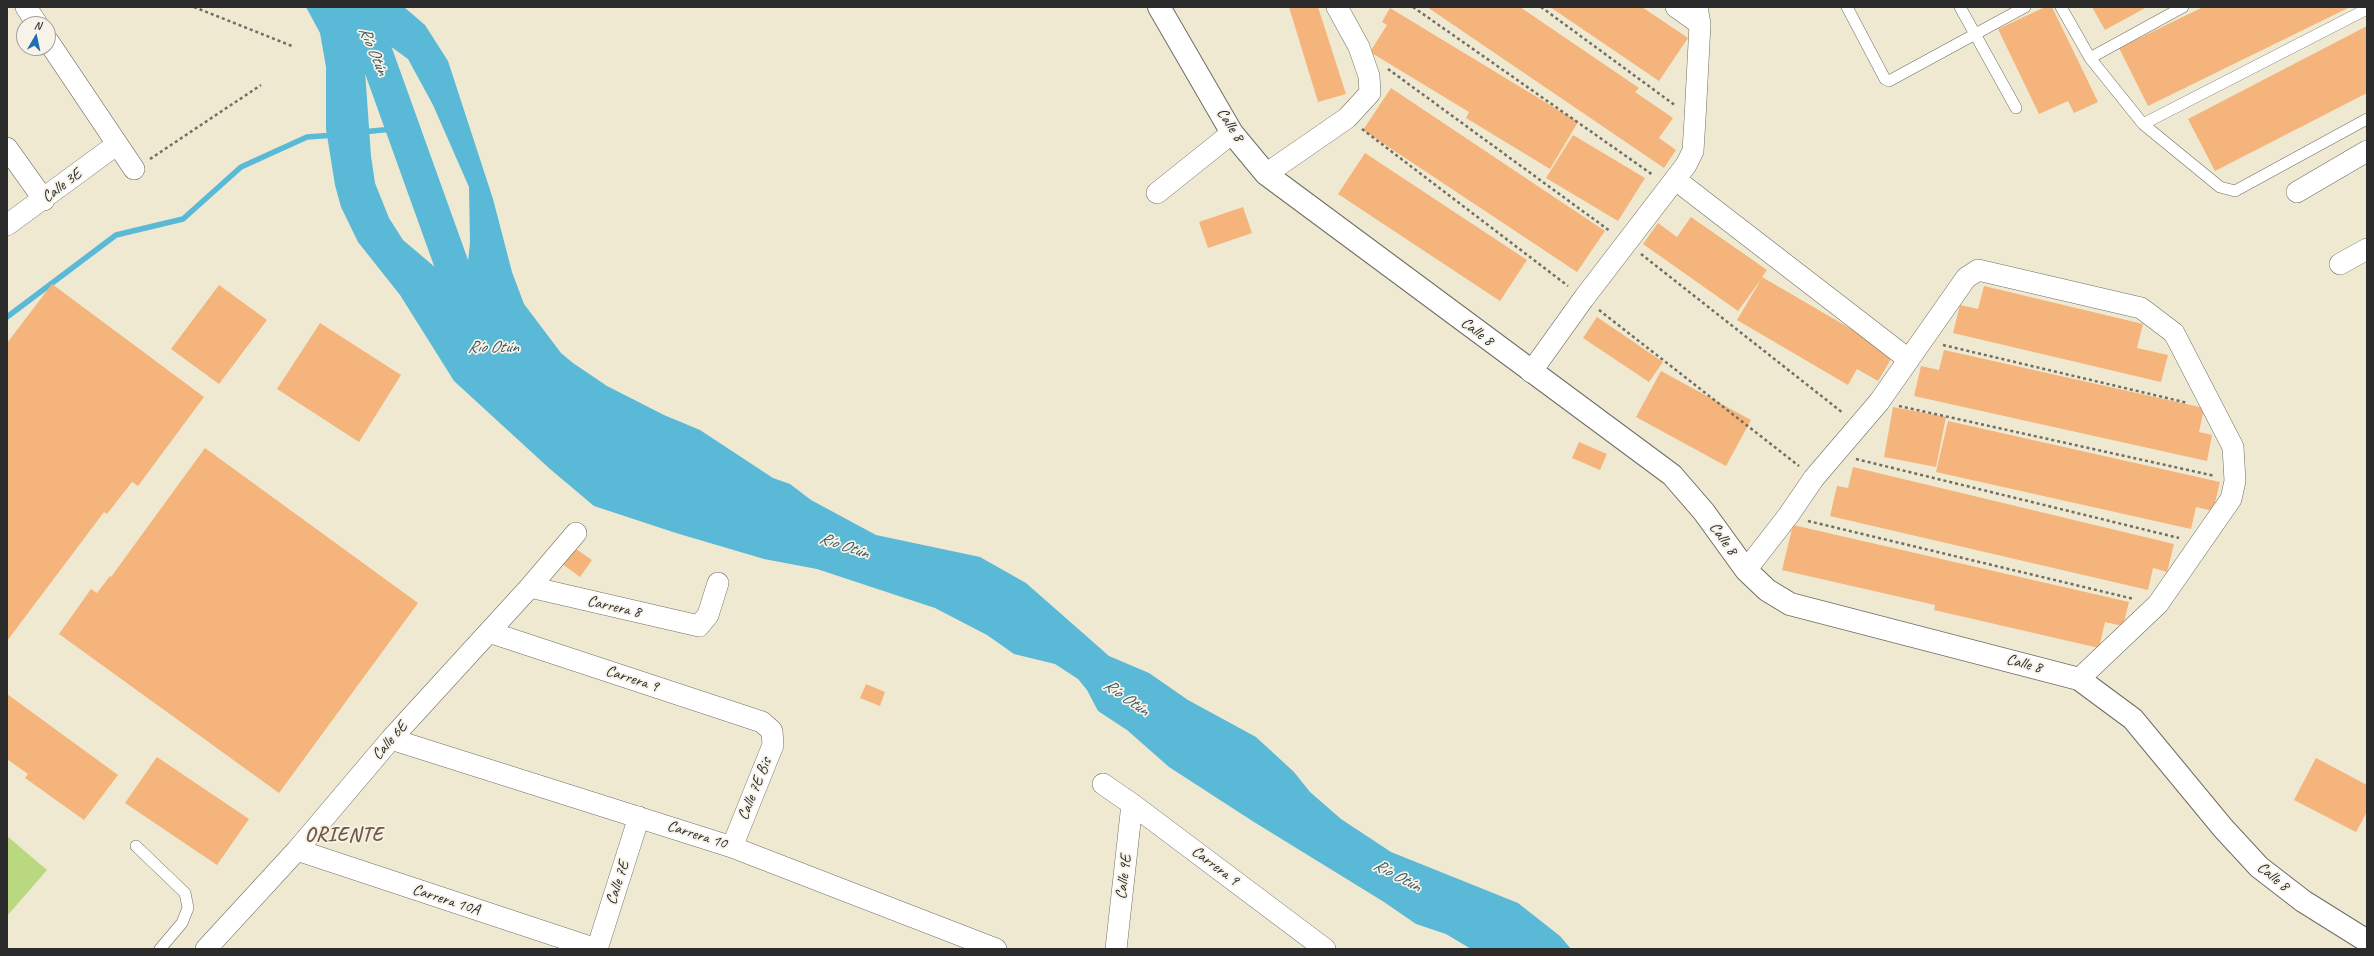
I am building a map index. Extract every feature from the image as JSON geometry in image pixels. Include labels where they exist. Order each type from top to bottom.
[{"type":"street","points":[[26,7],[32,16]]},
{"type":"street","name":"Calle 8","points":[[1159,7],[1232,133],[1266,174],[1672,475],[1704,512],[1746,570],[1767,590],[1790,604],[2079,679],[2133,719],[2223,828],[2259,867],[2303,901],[2367,941]]},
{"type":"street","points":[[1266,174],[1347,118],[1370,93],[1369,76],[1358,47],[1337,7]]},
{"type":"street","points":[[1532,372],[1588,292],[1673,183],[1692,151],[1695,119],[1699,16],[1676,7]]},
{"type":"street","points":[[56,53],[116,145],[134,169]]},
{"type":"street","points":[[1157,193],[1232,133]]},
{"type":"street","name":"Calle 3E","points":[[7,225],[44,200],[116,145]]},
{"type":"street","points":[[7,148],[44,200]]},
{"type":"street","points":[[2297,192],[2367,151]]},
{"type":"street","points":[[1673,183],[1908,359]]},
{"type":"street","points":[[2340,264],[2367,249]]},
{"type":"street","points":[[1746,570],[1834,454],[1879,402],[1966,278],[1978,270],[2141,308],[2174,333],[2233,447],[2235,481],[2231,499],[2158,604],[2079,679]]},
{"type":"street","name":"Calle 6E","points":[[206,949],[297,850],[391,739],[530,587],[576,533]]},
{"type":"street","name":"Carrera 8","points":[[530,587],[699,626],[708,615],[718,582]]},
{"type":"street","name":"Carrera 9","points":[[489,632],[762,722],[772,731]]},
{"type":"street","name":"Calle 7E Bis","points":[[732,846],[773,745],[772,731]]},
{"type":"street","name":"Carrera 10","points":[[391,739],[732,846],[966,944],[996,949]]},
{"type":"street","name":"Carrera 9","points":[[1103,784],[1132,804],[1325,949]]},
{"type":"street","name":"Calle 9E","points":[[1116,949],[1132,804]]},
{"type":"street","name":"Calle 7E","points":[[596,949],[639,817]]},
{"type":"street","name":"Carrera 10A","points":[[297,850],[596,949]]},
{"type":"lane","points":[[1847,7],[1886,79],[1889,81],[2026,7]]},
{"type":"lane","points":[[1960,7],[2016,108]]},
{"type":"lane","points":[[2062,7],[2090,58],[2142,124],[2220,187],[2235,191],[2367,119]]},
{"type":"lane","points":[[2090,58],[2183,7]]},
{"type":"lane","points":[[2142,124],[2367,9]]},
{"type":"lane","points":[[136,846],[185,894],[188,908],[182,923],[160,949]]},
{"type":"path","points":[[194,7],[292,46]]},
{"type":"path","points":[[1413,7],[1673,183]]},
{"type":"path","points":[[1541,7],[1695,119]]},
{"type":"path","points":[[134,169],[261,85]]},
{"type":"path","points":[[1923,341],[2212,408]]},
{"type":"path","points":[[1879,402],[2235,481]]},
{"type":"path","points":[[1834,454],[2200,544]]},
{"type":"path","points":[[1788,516],[2158,604]]},
{"type":"green space","points":[[7,836],[47,870],[7,916]]},
{"type":"water","name":"Río Otún","points":[[306,7],[404,7],[425,25],[448,61],[493,199],[512,272],[524,304],[561,353],[573,363],[607,386],[664,415],[700,430],[773,478],[790,484],[811,500],[876,535],[980,557],[1026,583],[1109,656],[1149,673],[1188,700],[1256,737],[1294,772],[1310,792],[1341,819],[1391,852],[1518,903],[1560,936],[1571,949],[1471,949],[1446,934],[1416,924],[1384,902],[1254,822],[1169,767],[1127,730],[1098,711],[1087,690],[1078,679],[1055,664],[1014,654],[987,635],[935,608],[817,569],[764,559],[676,533],[594,506],[550,469],[454,381],[400,295],[358,242],[341,207],[335,185],[326,129],[326,67],[320,33]],"holes":[[[379,38],[408,59],[433,105],[469,187],[470,243],[464,298],[436,268],[403,240],[389,218],[375,183],[371,156],[363,42]],[[527,414],[672,472],[724,498],[734,510],[723,516],[649,491],[604,471],[562,450],[525,419]]]},
{"type":"building","points":[[1289,7],[1318,7],[1346,94],[1318,102]]},
{"type":"building","points":[[1427,7],[1520,7],[1639,88],[1635,92],[1673,118],[1659,138],[1676,150],[1664,168]]},
{"type":"building","points":[[1550,7],[1642,7],[1688,38],[1659,81]]},
{"type":"building","points":[[2045,7],[2052,7],[2098,102],[2074,113],[2068,101],[2039,114],[1998,29]]},
{"type":"building","points":[[2092,7],[2147,7],[2105,30]]},
{"type":"building","points":[[2203,7],[2350,7],[2148,106],[2119,48]]},
{"type":"building","points":[[1390,8],[1578,122],[1550,169],[1466,118],[1469,112],[1370,52],[1387,25],[1382,22]]},
{"type":"building","points":[[2367,26],[2367,93],[2215,171],[2188,119]]},
{"type":"building","points":[[1391,88],[1605,231],[1577,272],[1363,130]]},
{"type":"building","points":[[1573,135],[1645,178],[1618,221],[1546,178]]},
{"type":"building","points":[[1365,153],[1527,260],[1500,301],[1338,194]]},
{"type":"building","points":[[1243,207],[1252,233],[1208,248],[1199,222]]},
{"type":"building","points":[[1691,217],[1767,270],[1762,277],[1894,354],[1878,381],[1857,369],[1848,385],[1737,320],[1762,278],[1738,311],[1643,244],[1658,223],[1677,237]]},
{"type":"building","points":[[52,284],[204,397],[138,486],[132,482],[107,514],[104,512],[7,641],[7,343]]},
{"type":"building","points":[[219,285],[267,320],[219,384],[171,349]]},
{"type":"building","points":[[1984,286],[2143,324],[2137,348],[2168,355],[2161,382],[1953,333],[1960,305],[1978,309]]},
{"type":"building","points":[[1597,317],[1663,362],[1649,382],[1583,338]]},
{"type":"building","points":[[320,323],[401,375],[359,442],[277,389]]},
{"type":"building","points":[[1944,350],[2204,408],[2199,432],[2212,435],[2207,461],[1914,396],[1921,366],[1939,370]]},
{"type":"building","points":[[1661,371],[1751,420],[1726,466],[1636,417]]},
{"type":"building","points":[[1893,407],[1946,417],[1936,467],[1884,457]]},
{"type":"building","points":[[1948,421],[2220,482],[2213,511],[2196,507],[2191,529],[1936,472]]},
{"type":"building","points":[[1579,442],[1607,454],[1600,470],[1572,458]]},
{"type":"building","points":[[205,448],[418,603],[279,793],[59,634],[91,589],[97,593],[110,576],[111,577]]},
{"type":"building","points":[[1853,467],[2174,544],[2167,572],[2153,568],[2148,590],[1830,516],[1837,486],[1848,488]]},
{"type":"building","points":[[1793,525],[2129,602],[2123,626],[2105,622],[2099,648],[1934,610],[1935,605],[1782,570]]},
{"type":"building","points":[[573,547],[592,560],[580,577],[561,563]]},
{"type":"building","points":[[866,684],[885,692],[880,706],[860,698]]},
{"type":"building","points":[[7,694],[118,775],[84,820],[25,778],[28,774],[7,759]]},
{"type":"building","points":[[157,757],[249,819],[217,865],[125,803]]},
{"type":"building","points":[[2316,758],[2367,785],[2367,812],[2356,832],[2294,800]]},
{"type":"waterway","name":"Río Otún","points":[[352,7],[371,40],[464,299],[482,363],[524,415],[596,454],[649,478],[778,524]]},
{"type":"waterway","points":[[362,132],[403,128]]},
{"type":"waterway","points":[[7,317],[116,235],[183,219],[241,167],[307,137],[335,135]]},
{"type":"district","name":"ORIENTE","points":[[344,836]]}]
